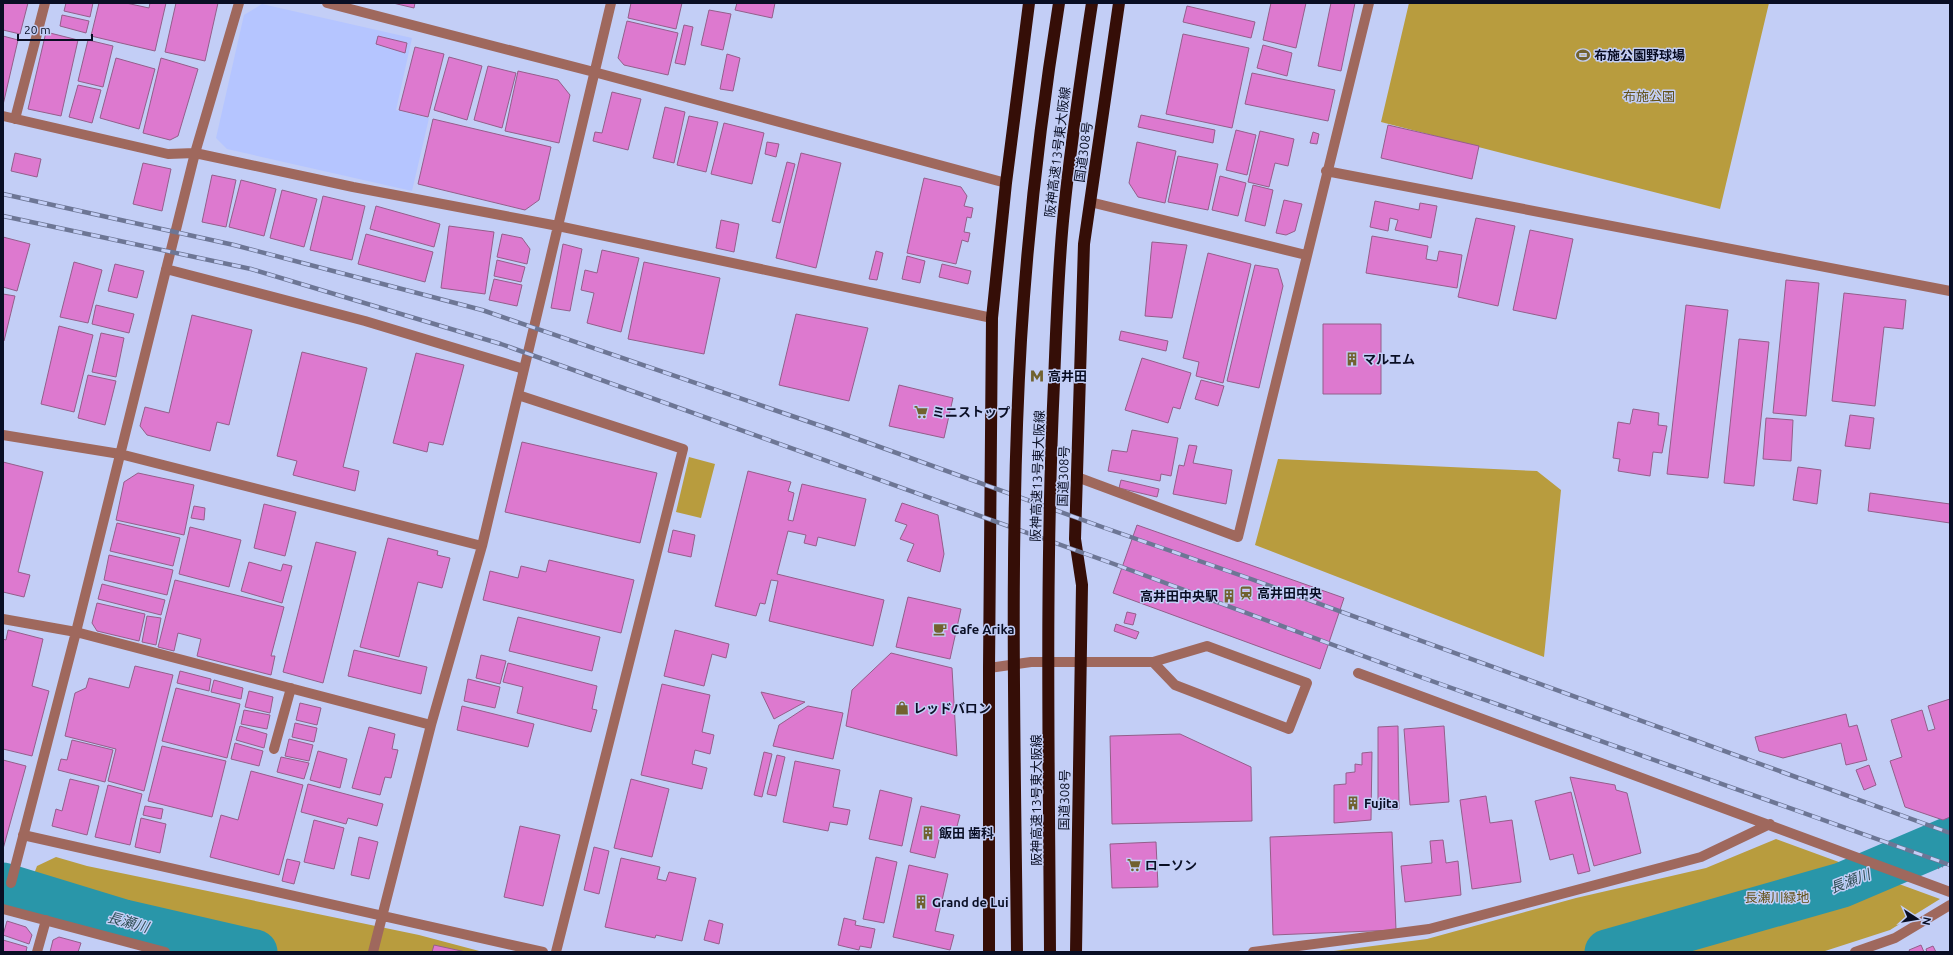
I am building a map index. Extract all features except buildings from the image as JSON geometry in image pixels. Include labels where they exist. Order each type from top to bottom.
[{"type":"highway","points":[[989,952],[989,668],[992,318],[1006,183],[1029,3]]},
{"type":"highway","name":"阪神高速13号東大阪線","points":[[1017,952],[1014,567],[1021,341],[1030,218],[1043,103],[1059,3]]},
{"type":"highway","name":"阪神高速13号東大阪線","points":[[1050,952],[1048,569],[1056,338],[1064,215],[1076,103],[1092,3]]},
{"type":"highway","name":"国道308号","points":[[1076,952],[1082,584],[1075,539],[1084,244],[1119,3]]},
{"type":"street","points":[[16,119],[45,3]]},
{"type":"street","points":[[11,883],[76,632],[195,153],[238,3]]},
{"type":"street","points":[[327,3],[594,72],[1006,183]]},
{"type":"street","points":[[373,952],[431,725],[482,546],[611,3]]},
{"type":"street","points":[[1077,476],[1238,537],[1326,171],[1369,3]]},
{"type":"street","points":[[3,116],[168,154],[195,153],[353,187],[558,226],[992,318]]},
{"type":"street","points":[[1326,171],[1950,291]]},
{"type":"street","points":[[1090,202],[1306,255]]},
{"type":"street","points":[[166,269],[365,321],[524,369]]},
{"type":"street","points":[[518,395],[683,448],[556,952]]},
{"type":"street","points":[[3,435],[120,454],[482,546]]},
{"type":"street","points":[[3,619],[76,632],[431,725]]},
{"type":"street","points":[[989,668],[1031,662],[1153,662],[1207,646],[1307,684],[1289,729],[1175,686],[1153,662]]},
{"type":"street","points":[[1358,673],[1770,824],[1950,892]]},
{"type":"street","points":[[274,749],[291,688]]},
{"type":"street","points":[[1252,952],[1429,929],[1701,857],[1770,824]]},
{"type":"street","points":[[23,835],[382,914],[543,952]]},
{"type":"street","points":[[1855,952],[1895,938],[1950,905]]},
{"type":"street","points":[[3,909],[165,952]]},
{"type":"street","points":[[37,952],[46,920]]},
{"type":"shaded area","points":[[262,4],[412,38],[396,110],[429,118],[412,191],[227,149],[216,138],[244,15]]},
{"type":"green space","name":"布施公園","points":[[1409,3],[1769,3],[1720,209],[1381,122]]},
{"type":"green space","points":[[689,457],[715,464],[701,518],[676,512]]},
{"type":"green space","points":[[1278,459],[1537,471],[1561,490],[1544,657],[1255,545]]},
{"type":"green space","name":"長瀬川緑地","points":[[1776,839],[1940,899],[1890,930],[1822,952],[1326,952],[1427,939],[1576,898],[1706,868]]},
{"type":"green space","points":[[56,857],[87,866],[419,935],[483,952],[205,952],[93,922],[25,898],[37,866]]},
{"type":"waterway","name":"長瀬川","points":[[1607,952],[1842,885],[1950,839]]},
{"type":"waterway","name":"長瀬川","points":[[3,885],[124,922],[255,952]]},
{"type":"railway","points":[[3,194],[234,245],[482,310],[830,429],[1251,579],[1950,833]]},
{"type":"railway","points":[[3,216],[251,269],[501,344],[1114,564],[1412,674],[1950,865]]},
{"type":"place","name":"布施公園野球場","points":[[1583,55]]},
{"type":"place","name":"マルエム","points":[[1352,359]]},
{"type":"place","name":"高井田","points":[[1037,376]]},
{"type":"place","name":"ミニストップ","points":[[921,412]]},
{"type":"place","name":"高井田中央","points":[[1246,593]]},
{"type":"place","name":"高井田中央駅","points":[[1229,596]]},
{"type":"place","name":"Cafe Arika","points":[[940,629]]},
{"type":"place","name":"レッドバロン","points":[[902,708]]},
{"type":"place","name":"Fujita","points":[[1353,803]]},
{"type":"place","name":"飯田 歯科","points":[[928,833]]},
{"type":"place","name":"ローソン","points":[[1134,865]]},
{"type":"place","name":"Grand de Lui","points":[[921,902]]}]
